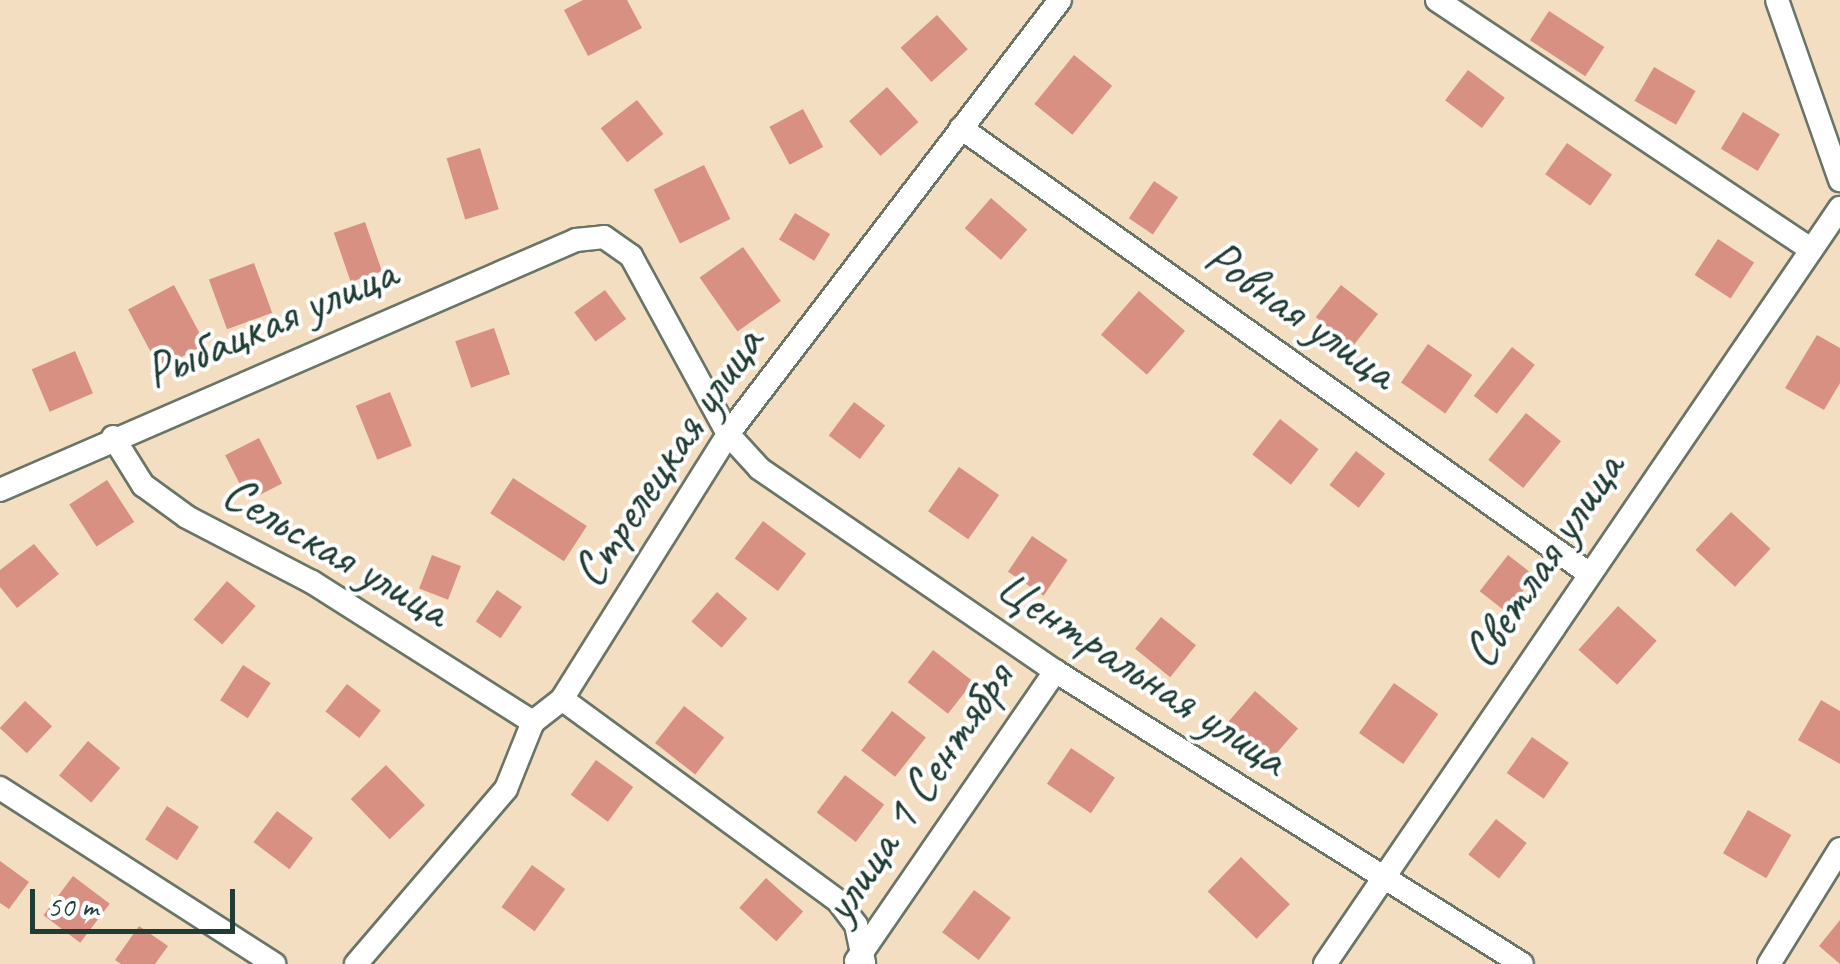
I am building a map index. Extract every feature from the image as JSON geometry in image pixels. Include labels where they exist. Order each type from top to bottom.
[{"type":"street","name":"Стрелецкая улица","points":[[533,722],[562,700],[728,434],[1060,0]]},
{"type":"street","points":[[1437,0],[1808,248]]},
{"type":"street","points":[[1778,0],[1840,180]]},
{"type":"street","name":"Ровная улица","points":[[961,128],[1588,573]]},
{"type":"street","name":"Светлая улица","points":[[1325,964],[1808,248],[1840,208]]},
{"type":"street","name":"Центральная улица","points":[[576,240],[604,237],[630,256],[728,434],[760,470],[1055,672],[1381,881],[1522,964]]},
{"type":"street","name":"Рыбацкая улица","points":[[0,490],[112,437],[576,240]]},
{"type":"street","name":"Сельская улица","points":[[112,437],[142,485],[186,517],[312,582],[533,722]]},
{"type":"street","name":"улица 1 Сентября","points":[[859,962],[1055,672]]},
{"type":"street","points":[[562,700],[838,901],[856,926],[859,962]]},
{"type":"street","points":[[356,964],[506,789],[533,722]]},
{"type":"street","points":[[0,788],[274,964]]},
{"type":"street","points":[[1769,964],[1840,849]]},
{"type":"building","points":[[583,0],[627,0],[642,28],[588,56],[564,10]]},
{"type":"building","points":[[1549,11],[1604,47],[1585,76],[1530,40]]},
{"type":"building","points":[[937,15],[968,49],[931,82],[901,48]]},
{"type":"building","points":[[1074,55],[1112,86],[1072,135],[1034,104]]},
{"type":"building","points":[[1654,67],[1696,91],[1676,125],[1634,101]]},
{"type":"building","points":[[1468,70],[1505,98],[1482,128],[1445,100]]},
{"type":"building","points":[[887,87],[918,122],[881,156],[849,121]]},
{"type":"building","points":[[637,100],[663,134],[627,162],[601,128]]},
{"type":"building","points":[[803,109],[823,147],[790,165],[769,127]]},
{"type":"building","points":[[1743,112],[1780,134],[1758,171],[1721,149]]},
{"type":"building","points":[[1567,143],[1612,175],[1590,206],[1545,174]]},
{"type":"building","points":[[480,148],[499,209],[465,219],[447,158]]},
{"type":"building","points":[[704,165],[730,219],[680,243],[654,190]]},
{"type":"building","points":[[1154,181],[1178,197],[1153,235],[1129,218]]},
{"type":"building","points":[[991,198],[1027,229],[1001,260],[965,228]]},
{"type":"building","points":[[795,213],[830,234],[814,261],[779,240]]},
{"type":"building","points":[[365,222],[382,271],[351,282],[334,233]]},
{"type":"building","points":[[1718,239],[1754,262],[1731,298],[1695,275]]},
{"type":"building","points":[[743,247],[781,301],[737,331],[700,277]]},
{"type":"building","points":[[254,263],[272,313],[227,329],[209,279]]},
{"type":"building","points":[[174,285],[205,344],[160,369],[128,309]]},
{"type":"building","points":[[1341,285],[1378,314],[1353,346],[1316,317]]},
{"type":"building","points":[[605,290],[626,319],[595,341],[574,312]]},
{"type":"building","points":[[1139,291],[1185,331],[1147,375],[1101,335]]},
{"type":"building","points":[[494,328],[510,374],[471,388],[455,341]]},
{"type":"building","points":[[1817,335],[1840,348],[1840,383],[1824,410],[1785,388]]},
{"type":"building","points":[[1428,344],[1472,375],[1445,413],[1401,383]]},
{"type":"building","points":[[1512,347],[1535,365],[1497,414],[1474,396]]},
{"type":"building","points":[[75,351],[93,393],[50,412],[32,369]]},
{"type":"building","points":[[390,392],[412,446],[377,460],[356,406]]},
{"type":"building","points":[[854,402],[885,425],[860,459],[829,436]]},
{"type":"building","points":[[1526,413],[1561,441],[1523,488],[1488,460]]},
{"type":"building","points":[[1280,419],[1319,449],[1291,485],[1252,454]]},
{"type":"building","points":[[259,438],[282,483],[248,501],[225,455]]},
{"type":"building","points":[[1356,451],[1385,474],[1359,508],[1330,485]]},
{"type":"building","points":[[959,467],[999,495],[968,539],[928,511]]},
{"type":"building","points":[[513,478],[587,526],[564,561],[490,513]]},
{"type":"building","points":[[107,480],[134,522],[96,546],[69,505]]},
{"type":"building","points":[[1731,512],[1770,549],[1735,587],[1696,550]]},
{"type":"building","points":[[763,521],[806,553],[778,591],[735,559]]},
{"type":"building","points":[[1032,536],[1068,560],[1044,596],[1008,572]]},
{"type":"building","points":[[34,544],[59,574],[17,608],[0,587],[0,570]]},
{"type":"building","points":[[432,555],[461,566],[448,600],[419,589]]},
{"type":"building","points":[[1508,555],[1535,576],[1506,612],[1480,591]]},
{"type":"building","points":[[227,581],[256,606],[222,644],[194,619]]},
{"type":"building","points":[[497,590],[522,607],[501,638],[476,622]]},
{"type":"building","points":[[717,592],[747,618],[722,648],[691,621]]},
{"type":"building","points":[[1618,606],[1657,641],[1617,685],[1579,650]]},
{"type":"building","points":[[1161,617],[1196,645],[1170,677],[1135,649]]},
{"type":"building","points":[[933,650],[973,681],[948,714],[908,682]]},
{"type":"building","points":[[243,665],[271,683],[248,718],[220,700]]},
{"type":"building","points":[[1394,683],[1438,714],[1403,764],[1359,733]]},
{"type":"building","points":[[347,684],[381,710],[359,738],[325,712]]},
{"type":"building","points":[[1255,691],[1298,728],[1269,762],[1226,724]]},
{"type":"building","points":[[1821,700],[1840,711],[1840,764],[1798,740]]},
{"type":"building","points":[[25,701],[52,726],[27,753],[0,728]]},
{"type":"building","points":[[684,706],[724,737],[695,774],[655,743]]},
{"type":"building","points":[[892,711],[926,737],[895,777],[861,750]]},
{"type":"building","points":[[1532,737],[1569,763],[1544,799],[1507,773]]},
{"type":"building","points":[[88,741],[120,768],[91,802],[59,775]]},
{"type":"building","points":[[1071,748],[1115,778],[1091,813],[1047,784]]},
{"type":"building","points":[[596,760],[633,787],[608,822],[571,795]]},
{"type":"building","points":[[386,765],[425,805],[390,839],[351,799]]},
{"type":"building","points":[[845,775],[884,804],[856,842],[817,813]]},
{"type":"building","points":[[167,806],[199,827],[177,860],[145,840]]},
{"type":"building","points":[[1748,810],[1791,835],[1766,878],[1723,853]]},
{"type":"building","points":[[277,811],[313,838],[289,869],[254,842]]},
{"type":"building","points":[[1496,819],[1527,843],[1499,878],[1468,854]]},
{"type":"building","points":[[1241,857],[1290,904],[1257,939],[1208,892]]},
{"type":"building","points":[[0,861],[29,882],[9,909],[0,903]]},
{"type":"building","points":[[532,865],[565,889],[535,931],[501,907]]},
{"type":"building","points":[[73,876],[110,904],[80,943],[44,915]]},
{"type":"building","points":[[766,878],[803,911],[776,941],[739,908]]},
{"type":"building","points":[[974,890],[1011,918],[979,960],[942,932]]},
{"type":"building","points":[[1840,920],[1840,964],[1819,946]]},
{"type":"building","points":[[139,926],[168,946],[155,964],[121,964],[115,960]]}]
